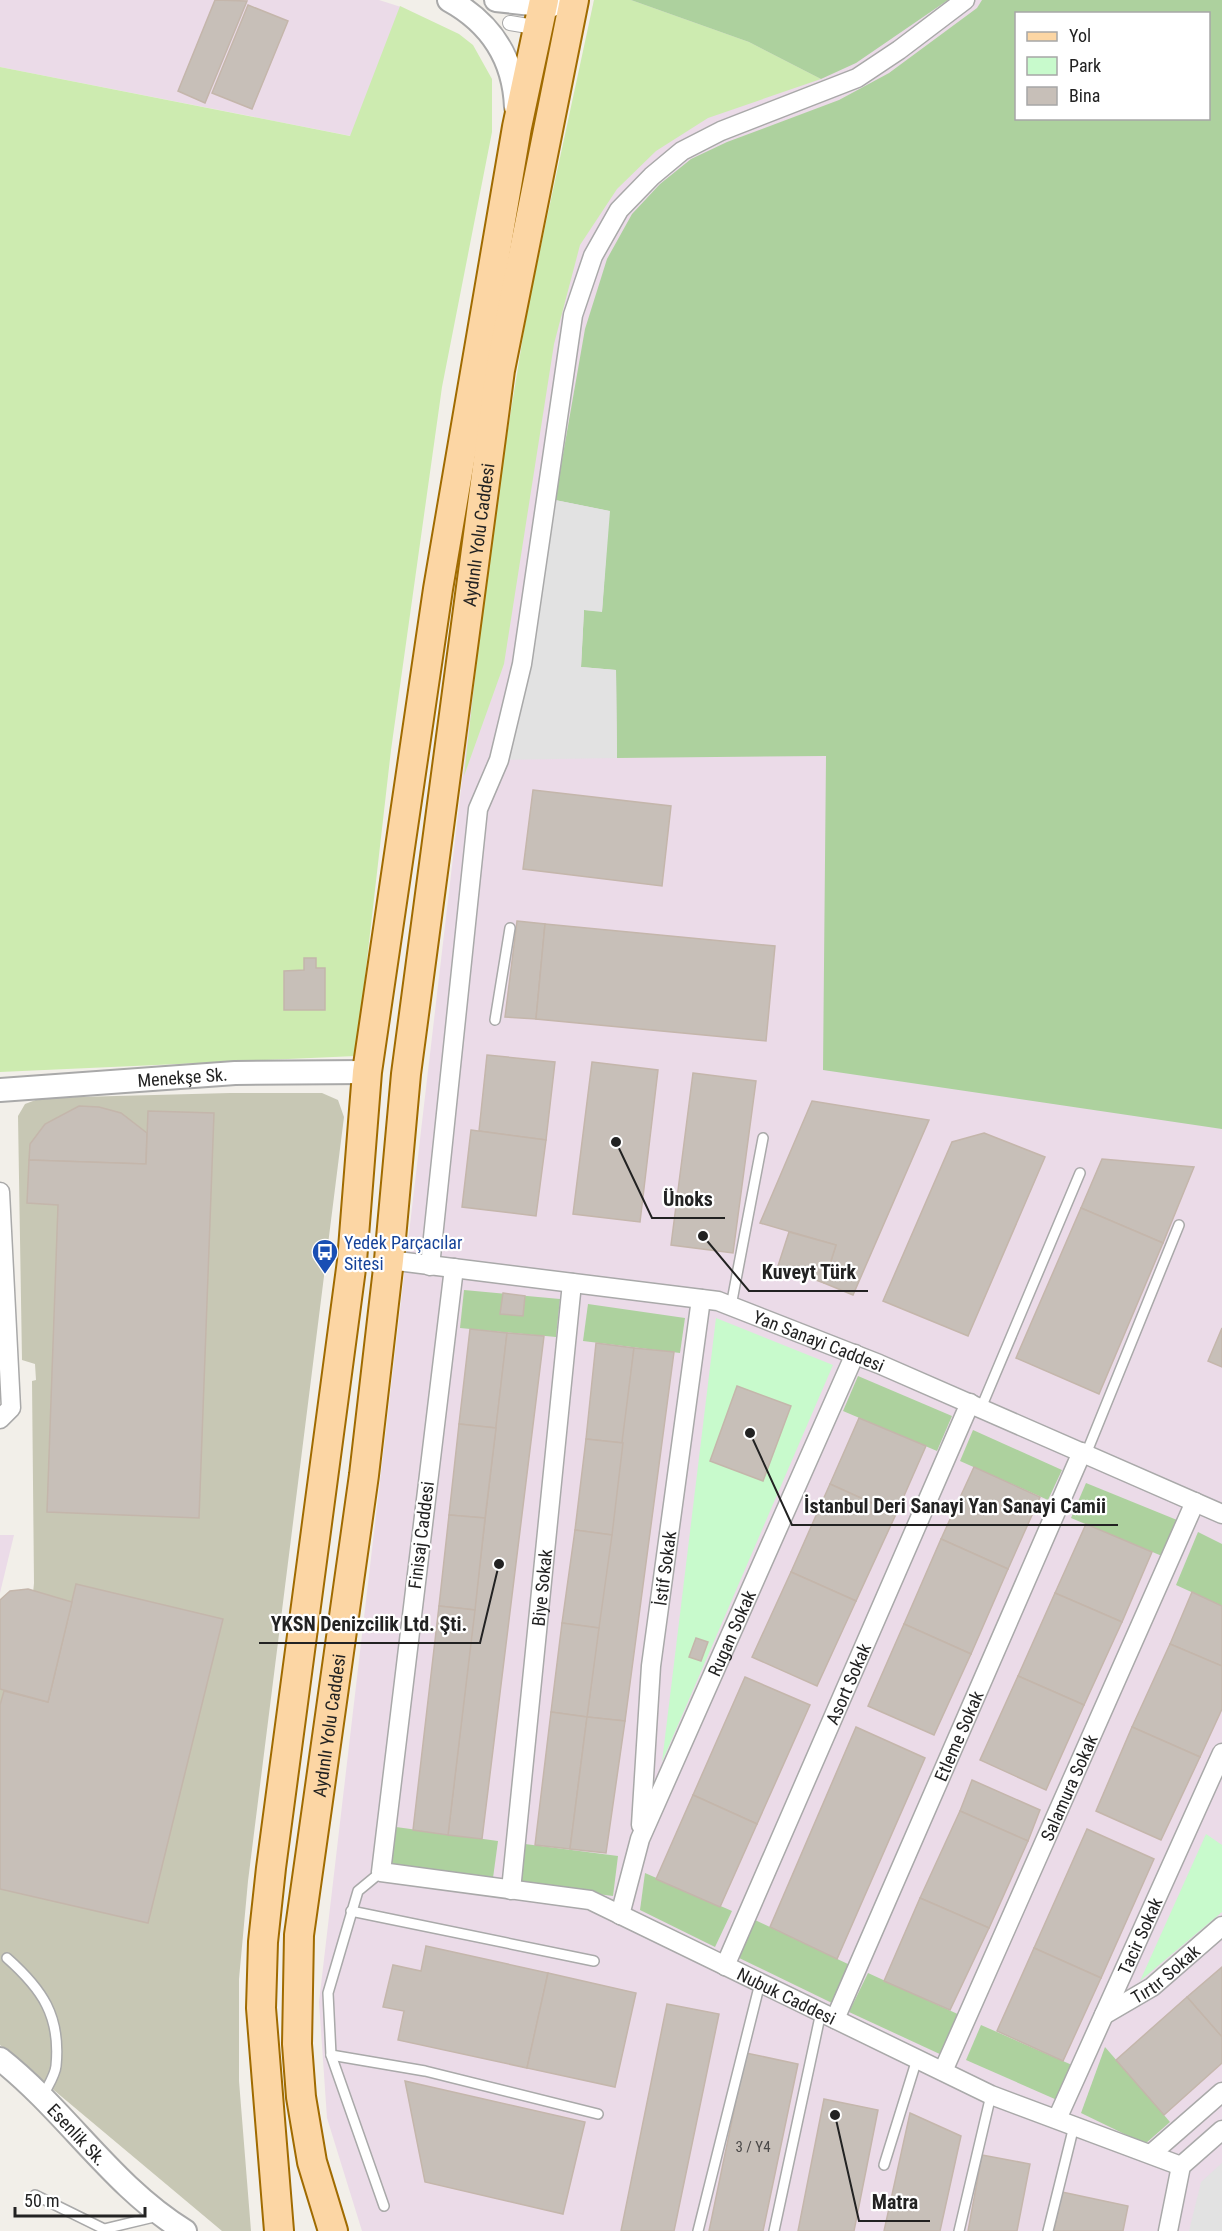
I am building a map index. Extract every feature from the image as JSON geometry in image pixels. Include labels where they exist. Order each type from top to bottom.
[{"type":"main road","name":"Aydınlı Yolu Caddesi","points":[[333,2231],[312,2162],[301,2097],[297,2044],[299,1935],[362,1487],[389,1260],[406,1074],[500,370],[574,0]]},
{"type":"main road","name":"Aydınlı Yolu Caddesi","points":[[277,2226],[264,2062],[263,1942],[352,1261],[367,1071],[438,589],[517,127],[547,8]]},
{"type":"main road","points":[[367,1071],[406,1074]]},
{"type":"street","points":[[449,0],[476,18],[506,10],[547,8],[567,33]]},
{"type":"street","points":[[430,1266],[478,809],[499,760],[522,664],[573,315],[593,255],[619,210],[652,176],[682,151],[721,131],[857,78],[965,0]]},
{"type":"street","points":[[506,10],[508,62],[514,81],[517,127]]},
{"type":"street","name":"Menekşe Sk.","points":[[0,1090],[235,1073],[367,1071]]},
{"type":"street","points":[[0,1192],[3,1301],[11,1408],[0,1419]]},
{"type":"street","name":"Yan Sanayi Caddesi","points":[[389,1260],[701,1299],[731,1306],[855,1354],[1222,1514]]},
{"type":"street","name":"Finisaj Caddesi","points":[[381,1872],[454,1268]]},
{"type":"street","name":"Biye Sokak","points":[[511,1890],[572,1283]]},
{"type":"street","name":"İstif Sokak","points":[[640,1839],[651,1666],[701,1299]]},
{"type":"street","name":"Rugan Sokak","points":[[620,1915],[640,1839],[855,1354]]},
{"type":"street","name":"Asort Sokak","points":[[725,1966],[976,1406]]},
{"type":"street","name":"Etleme Sokak","points":[[828,2016],[1084,1453]]},
{"type":"street","name":"Salamura Sokak","points":[[943,2071],[1195,1502]]},
{"type":"street","name":"Tacir Sokak","points":[[1057,2120],[1222,1752]]},
{"type":"street","name":"Nubuk Caddesi","points":[[381,1872],[590,1900],[991,2095],[1181,2166]]},
{"type":"street","name":"Tırtır Sokak","points":[[1104,2015],[1152,1987],[1222,1926]]},
{"type":"street","name":"Esenlik Sk.","points":[[0,2059],[44,2096],[103,2164],[160,2216],[185,2231]]},
{"type":"street","points":[[1151,2154],[1222,2092]]},
{"type":"street","points":[[1168,2231],[1181,2166],[1222,2130]]},
{"type":"lane","points":[[495,1020],[510,928]]},
{"type":"lane","points":[[731,1306],[763,1138]]},
{"type":"lane","points":[[976,1406],[1080,1173]]},
{"type":"lane","points":[[1084,1453],[1179,1225]]},
{"type":"lane","points":[[381,1872],[358,1891],[328,1993],[331,2055],[384,2206]]},
{"type":"lane","points":[[351,1911],[594,1961]]},
{"type":"lane","points":[[7,1958],[39,1989],[51,2011],[56,2068],[44,2096]]},
{"type":"lane","points":[[698,2231],[760,1983]]},
{"type":"lane","points":[[774,2231],[828,2016]]},
{"type":"lane","points":[[331,2055],[425,2071],[598,2114]]},
{"type":"lane","points":[[884,2165],[917,2059]]},
{"type":"lane","points":[[959,2231],[991,2095]]},
{"type":"lane","points":[[1047,2231],[1074,2126]]},
{"type":"lane","points":[[35,2195],[104,2229],[160,2216]]},
{"type":"shaded area","points":[[0,0],[379,0],[401,7],[351,136],[0,67]]},
{"type":"shaded area","points":[[594,0],[1222,0],[1222,2231],[362,2231],[327,2118],[319,2002],[491,533]]},
{"type":"shaded area","points":[[545,498],[610,511],[602,612],[584,610],[581,667],[616,670],[617,758],[499,760]]},
{"type":"shaded area","points":[[322,1093],[338,1100],[344,1117],[248,1881],[239,1979],[239,2081],[251,2231],[222,2231],[0,2045],[0,1630],[29,1635],[34,1583],[32,1381],[36,1380],[35,1364],[22,1360],[18,1116],[25,1104],[41,1098]]},
{"type":"shaded area","points":[[0,1535],[14,1535],[0,1593]]},
{"type":"shaded area","points":[[1222,2163],[1222,2231],[1189,2231],[1201,2182]]},
{"type":"green space","points":[[594,0],[631,0],[749,42],[821,79],[708,118],[656,151],[617,189],[580,245],[554,344],[504,664],[464,776],[491,533],[528,306]]},
{"type":"green space","points":[[631,0],[948,0],[856,63],[821,79],[749,42]]},
{"type":"green space","points":[[982,0],[1222,0],[1222,1129],[823,1070],[826,756],[617,758],[616,670],[581,667],[584,610],[602,611],[609,511],[555,500],[585,329],[607,259],[632,214],[660,184],[691,159],[727,142],[839,100],[889,73],[977,8]]},
{"type":"green space","points":[[400,6],[459,34],[473,45],[492,79],[492,132],[442,387],[391,750],[356,1056],[0,1072],[0,67],[350,136]]},
{"type":"green space","points":[[464,1290],[560,1299],[556,1337],[460,1328]]},
{"type":"green space","points":[[588,1304],[685,1318],[680,1353],[583,1341]]},
{"type":"green space","points":[[716,1318],[833,1365],[662,1762]]},
{"type":"green space","points":[[858,1376],[952,1416],[937,1451],[843,1411]]},
{"type":"green space","points":[[973,1430],[1062,1470],[1048,1500],[960,1461]]},
{"type":"green space","points":[[1086,1483],[1177,1520],[1162,1556],[1071,1518]]},
{"type":"green space","points":[[1198,1532],[1222,1544],[1222,1606],[1176,1585]]},
{"type":"green space","points":[[396,1827],[498,1841],[493,1878],[391,1864]]},
{"type":"green space","points":[[1206,1834],[1222,1845],[1222,1912],[1140,1981]]},
{"type":"green space","points":[[525,1844],[618,1856],[613,1896],[519,1884]]},
{"type":"green space","points":[[645,1873],[732,1911],[715,1947],[640,1910]]},
{"type":"green space","points":[[755,1920],[850,1965],[832,2003],[737,1957]]},
{"type":"green space","points":[[868,1973],[962,2016],[944,2056],[849,2012]]},
{"type":"green space","points":[[981,2025],[1072,2065],[1057,2100],[966,2060]]},
{"type":"green space","points":[[1105,2047],[1170,2122],[1145,2144],[1081,2113]]},
{"type":"building","points":[[215,0],[247,1],[205,103],[178,91]]},
{"type":"building","points":[[248,5],[288,21],[252,109],[212,93]]},
{"type":"building","points":[[533,790],[671,806],[662,886],[523,869]]},
{"type":"building","points":[[517,921],[545,924],[536,1019],[505,1017]]},
{"type":"building","points":[[545,924],[775,946],[766,1041],[536,1019]]},
{"type":"building","points":[[304,958],[316,958],[316,968],[325,968],[325,1010],[284,1010],[284,971],[304,970]]},
{"type":"building","points":[[487,1055],[555,1062],[546,1140],[479,1131]]},
{"type":"building","points":[[592,1062],[658,1070],[640,1222],[573,1214]]},
{"type":"building","points":[[693,1073],[756,1081],[733,1253],[671,1245]]},
{"type":"building","points":[[812,1101],[929,1120],[853,1295],[824,1283],[836,1245],[760,1223]]},
{"type":"building","points":[[79,1106],[99,1107],[121,1113],[147,1133],[146,1164],[29,1160],[30,1144],[45,1124]]},
{"type":"building","points":[[148,1111],[214,1113],[199,1518],[47,1512],[58,1205],[27,1203],[29,1160],[146,1164]]},
{"type":"building","points":[[471,1130],[546,1140],[536,1216],[462,1207]]},
{"type":"building","points":[[984,1133],[1045,1157],[968,1336],[883,1301],[952,1142]]},
{"type":"building","points":[[1102,1159],[1194,1167],[1163,1243],[1081,1208]]},
{"type":"building","points":[[1081,1208],[1163,1243],[1099,1394],[1016,1358]]},
{"type":"building","points":[[789,1232],[836,1245],[824,1283],[778,1266]]},
{"type":"building","points":[[503,1293],[525,1296],[523,1316],[500,1314]]},
{"type":"building","points":[[1222,1328],[1222,1367],[1208,1361]]},
{"type":"building","points":[[470,1329],[507,1333],[496,1428],[459,1424]]},
{"type":"building","points":[[507,1333],[544,1336],[482,1839],[448,1835]]},
{"type":"building","points":[[596,1343],[634,1348],[623,1443],[586,1439]]},
{"type":"building","points":[[634,1348],[674,1352],[625,1721],[587,1717]]},
{"type":"building","points":[[737,1386],[791,1406],[763,1481],[710,1461]]},
{"type":"building","points":[[859,1418],[926,1446],[896,1514],[830,1484]]},
{"type":"building","points":[[459,1424],[496,1428],[485,1518],[449,1515]]},
{"type":"building","points":[[586,1439],[623,1443],[612,1535],[575,1530]]},
{"type":"building","points":[[974,1467],[1040,1497],[1008,1569],[941,1539]]},
{"type":"building","points":[[830,1484],[896,1514],[856,1601],[791,1572]]},
{"type":"building","points":[[449,1515],[485,1518],[475,1610],[439,1606]]},
{"type":"building","points":[[1086,1524],[1152,1552],[1122,1622],[1055,1593]]},
{"type":"building","points":[[575,1530],[612,1535],[599,1628],[562,1623]]},
{"type":"building","points":[[941,1539],[1008,1569],[971,1654],[904,1624]]},
{"type":"building","points":[[791,1572],[856,1601],[817,1686],[752,1657]]},
{"type":"building","points":[[76,1584],[223,1619],[148,1923],[0,1889],[0,1705],[4,1691],[48,1702]]},
{"type":"building","points":[[28,1589],[72,1602],[48,1702],[0,1689],[0,1600],[10,1591]]},
{"type":"building","points":[[1192,1592],[1222,1606],[1222,1666],[1170,1644]]},
{"type":"building","points":[[1055,1593],[1122,1622],[1084,1705],[1018,1676]]},
{"type":"building","points":[[439,1606],[475,1610],[448,1835],[413,1830]]},
{"type":"building","points":[[562,1623],[599,1628],[587,1717],[551,1712]]},
{"type":"building","points":[[904,1624],[971,1654],[934,1735],[868,1706]]},
{"type":"building","points":[[696,1638],[708,1642],[701,1661],[689,1657]]},
{"type":"building","points":[[1170,1644],[1222,1666],[1222,1709],[1200,1757],[1132,1727]]},
{"type":"building","points":[[1018,1676],[1084,1705],[1046,1790],[980,1760]]},
{"type":"building","points":[[745,1677],[810,1705],[757,1824],[693,1795]]},
{"type":"building","points":[[551,1712],[587,1717],[570,1849],[535,1845]]},
{"type":"building","points":[[587,1717],[625,1721],[606,1853],[570,1849]]},
{"type":"building","points":[[856,1727],[925,1758],[837,1959],[770,1927]]},
{"type":"building","points":[[1132,1727],[1200,1757],[1161,1840],[1096,1811]]},
{"type":"building","points":[[972,1780],[1040,1810],[1028,1841],[960,1811]]},
{"type":"building","points":[[693,1795],[757,1824],[720,1907],[656,1879]]},
{"type":"building","points":[[960,1811],[1028,1841],[989,1928],[920,1898]]},
{"type":"building","points":[[1087,1829],[1154,1859],[1101,1978],[1034,1948]]},
{"type":"building","points":[[920,1898],[989,1928],[950,2010],[884,1981]]},
{"type":"building","points":[[426,1946],[548,1973],[527,2068],[398,2040],[404,2011],[383,2007],[393,1965],[421,1971]]},
{"type":"building","points":[[1034,1948],[1101,1978],[1063,2061],[997,2031]]},
{"type":"building","points":[[1222,1967],[1222,2037],[1187,1997]]},
{"type":"building","points":[[548,1973],[636,1993],[615,2087],[527,2068]]},
{"type":"building","points":[[1187,1997],[1222,2037],[1222,2063],[1164,2115],[1116,2060]]},
{"type":"building","points":[[667,2004],[719,2014],[674,2231],[621,2231]]},
{"type":"building","points":[[746,2053],[798,2064],[763,2231],[709,2231]]},
{"type":"building","points":[[405,2081],[585,2122],[563,2214],[425,2182]]},
{"type":"building","points":[[824,2099],[878,2110],[854,2231],[798,2231]]},
{"type":"building","points":[[910,2113],[961,2136],[940,2231],[884,2231]]},
{"type":"building","points":[[982,2155],[1030,2164],[1017,2231],[968,2231]]},
{"type":"building","points":[[1062,2192],[1128,2206],[1123,2231],[1054,2231]]},
{"type":"place","name":"Ünoks","points":[[616,1142]]},
{"type":"place","name":"Kuveyt Türk","points":[[703,1236]]},
{"type":"place","name":"Yedek Parçacılar Sitesi","points":[[325,1275]]},
{"type":"place","name":"İstanbul Deri Sanayi Yan Sanayi Camii","points":[[750,1433]]},
{"type":"place","name":"YKSN Denizcilik Ltd. Şti.","points":[[499,1564]]},
{"type":"place","name":"Matra","points":[[835,2115]]}]
